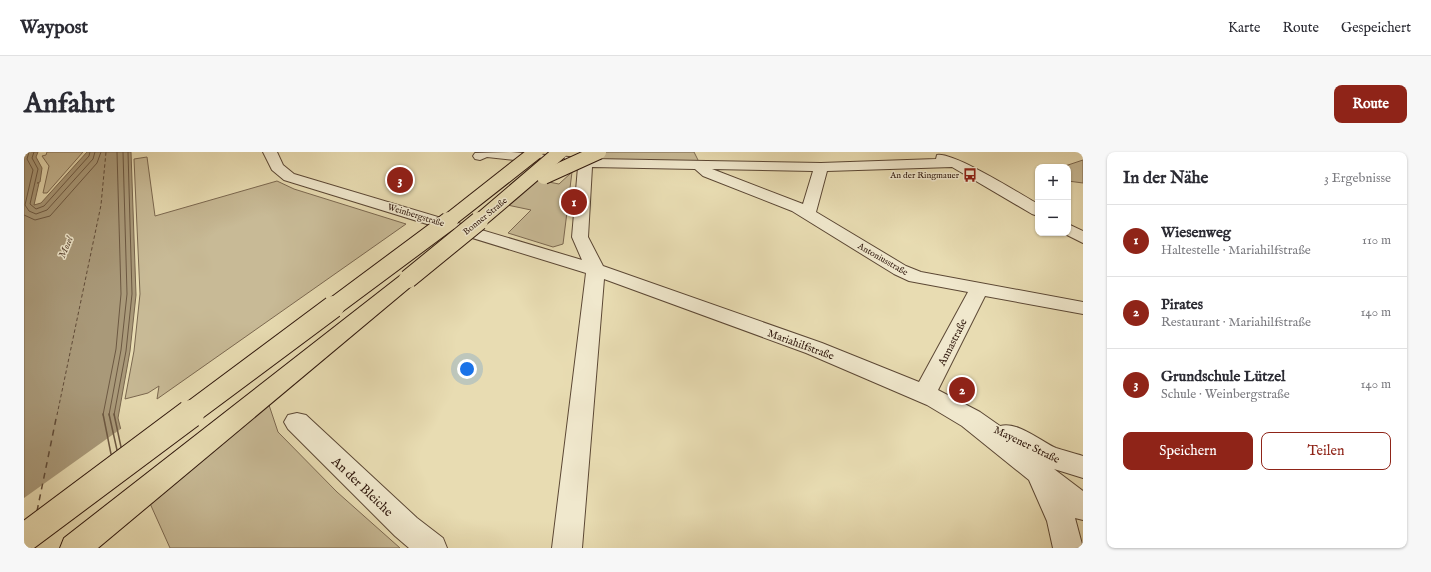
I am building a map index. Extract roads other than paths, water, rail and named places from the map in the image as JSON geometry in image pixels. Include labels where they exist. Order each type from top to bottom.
[{"type":"highway","points":[[24,538],[450,220],[536,152]]},
{"type":"highway","name":"Bonner Straße","points":[[75,548],[516,191],[560,152]]},
{"type":"highway","points":[[516,191],[568,165],[599,152]]},
{"type":"street","name":"Weinbergstraße","points":[[270,152],[278,167],[289,177],[596,270]]},
{"type":"street","points":[[922,152],[955,163],[1035,209]]},
{"type":"street","points":[[480,156],[484,153],[699,166],[821,166],[955,163]]},
{"type":"street","points":[[567,548],[596,270],[580,237],[586,158]]},
{"type":"street","name":"Antoniusstraße","points":[[699,166],[708,173],[808,213],[900,270],[916,277],[1083,308]]},
{"type":"street","points":[[808,213],[821,166]]},
{"type":"street","points":[[1071,231],[1083,238]]},
{"type":"street","name":"Mariahilfstraße","points":[[596,270],[814,348],[924,394],[971,419],[996,437],[1038,473],[1083,508]]},
{"type":"street","name":"Annastraße","points":[[924,394],[942,362],[978,289]]},
{"type":"street","name":"Mayener Straße","points":[[971,419],[995,428],[1048,456],[1083,467]]},
{"type":"street","name":"An der Bleiche","points":[[297,422],[406,527],[432,548]]},
{"type":"street","points":[[1038,473],[1060,513],[1066,533],[1068,548]]},
{"type":"water","name":"Mosel","points":[[24,152],[38,152],[36,157],[42,168],[40,182],[37,183],[39,183],[34,205],[41,203],[87,152],[131,152],[136,295],[130,351],[118,418],[150,548],[24,548]]},
{"type":"place","name":"An der Ringmauer","points":[[970,175]]},
{"type":"place","name":"Grundschule Lützel","points":[[400,180]]},
{"type":"place","name":"Wiesenweg","points":[[574,202]]},
{"type":"place","name":"Pirates","points":[[962,390]]}]
